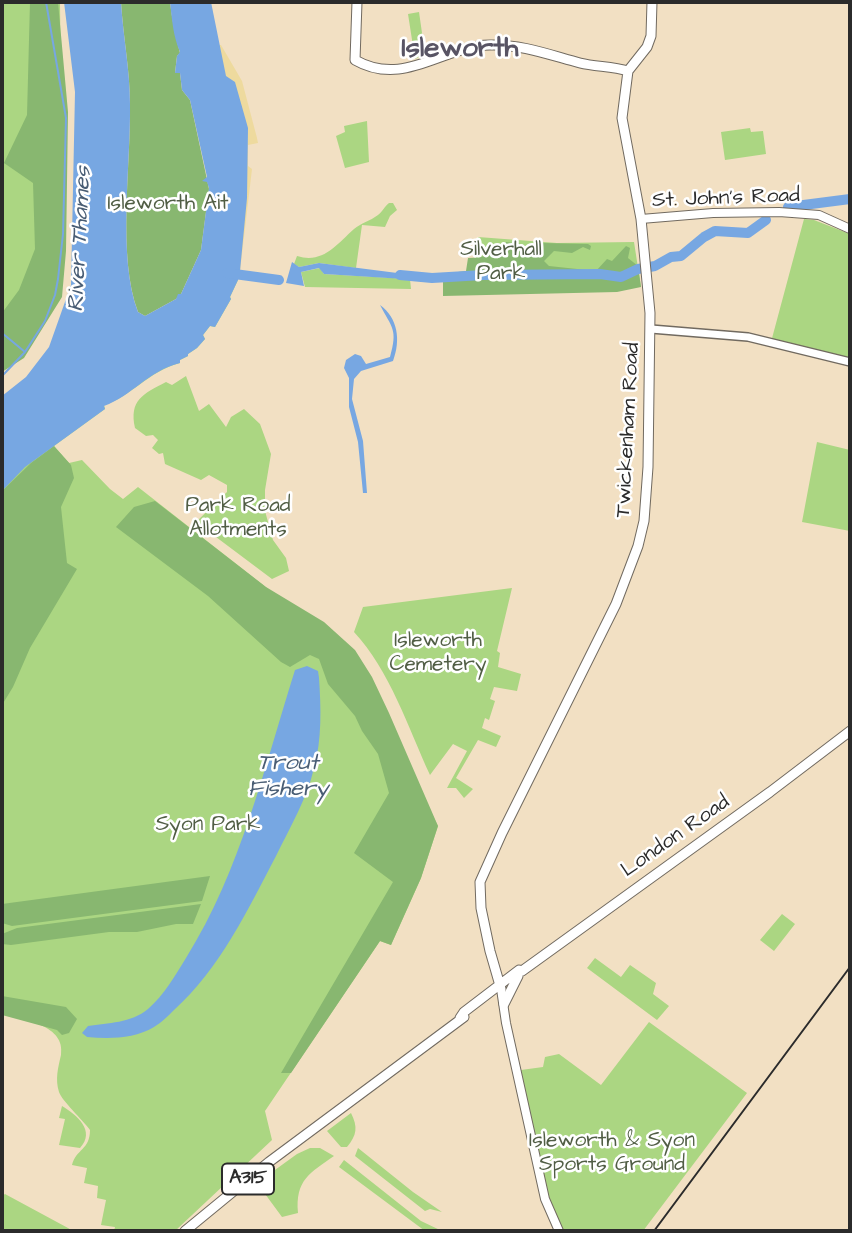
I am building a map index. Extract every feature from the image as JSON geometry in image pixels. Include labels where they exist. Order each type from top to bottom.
[{"type":"main road","points":[[357,2],[355,60],[379,68],[404,70],[470,47],[500,45],[523,47],[578,62],[628,71]]},
{"type":"main road","name":"Twickenham Road","points":[[498,988],[480,902],[480,882],[616,604],[639,541],[646,500],[651,329],[641,219],[622,121],[628,71],[650,41],[653,31],[652,2]]},
{"type":"main road","name":"St. John's Road","points":[[641,219],[713,213],[779,212],[819,215],[850,229]]},
{"type":"main road","name":"London Road","points":[[185,1231],[269,1162],[396,1069],[460,1018],[467,1016],[498,988],[850,731]]},
{"type":"main road","points":[[494,962],[518,973],[504,1007]]},
{"type":"main road","points":[[498,988],[545,1199],[558,1231]]},
{"type":"street","points":[[651,329],[748,337],[850,362]]},
{"type":"green space","points":[[2,2],[60,2],[62,214],[2,372]]},
{"type":"green space","points":[[30,2],[58,2],[68,112],[66,251],[62,297],[24,358],[2,372],[2,313],[19,290],[35,249],[33,183],[4,163],[27,115]]},
{"type":"green space","name":"Isleworth Ait","points":[[121,2],[170,2],[180,53],[177,56],[175,73],[180,73],[182,90],[190,100],[209,189],[201,250],[181,294],[145,316],[138,312],[128,264],[130,91]]},
{"type":"green space","points":[[419,12],[425,54],[415,59],[408,14]]},
{"type":"green space","points":[[367,121],[369,162],[345,168],[336,136],[345,132],[344,126]]},
{"type":"green space","points":[[750,128],[751,132],[763,131],[766,154],[725,160],[721,132]]},
{"type":"green space","points":[[389,203],[393,203],[397,210],[390,216],[385,227],[362,225],[356,268],[319,263],[299,267],[294,264],[297,256],[314,257],[328,252],[357,227],[378,215]]},
{"type":"green space","points":[[804,219],[814,220],[850,234],[850,362],[771,342]]},
{"type":"green space","name":"Silverhall Park","points":[[478,237],[557,243],[634,242],[641,287],[473,288]]},
{"type":"green space","name":"Silverhall Park","points":[[506,242],[521,244],[526,254],[536,257],[542,243],[588,244],[591,246],[590,250],[583,247],[572,253],[554,251],[544,261],[549,266],[596,271],[607,259],[612,261],[626,246],[630,248],[628,258],[638,266],[641,287],[617,292],[443,296],[443,280],[412,280],[414,273],[434,275],[466,271],[468,258],[489,254]]},
{"type":"green space","points":[[320,268],[324,274],[410,279],[411,289],[305,287],[301,272]]},
{"type":"green space","name":"Syon Park","points":[[236,280],[231,299],[215,327],[210,326],[203,335],[205,339],[197,348],[180,360],[180,363],[158,372],[123,396],[104,405],[105,409],[54,446],[69,463],[82,460],[123,499],[138,487],[350,653],[438,826],[421,878],[391,945],[380,941],[265,1111],[272,1140],[175,1231],[114,1231],[115,1227],[101,1225],[106,1200],[97,1198],[98,1186],[84,1183],[87,1168],[72,1165],[88,1142],[90,1130],[59,1092],[57,1078],[61,1045],[57,1037],[42,1026],[2,1014],[2,474]]},
{"type":"green space","name":"Park Road Allotments","points":[[186,376],[199,411],[209,404],[226,427],[231,417],[244,409],[260,424],[271,454],[265,490],[265,511],[273,540],[286,558],[289,571],[272,579],[196,522],[227,492],[227,485],[209,475],[201,480],[165,464],[163,453],[159,454],[152,448],[158,440],[153,435],[146,436],[135,428],[134,411],[140,399],[166,382],[172,385]]},
{"type":"green space","points":[[817,442],[850,450],[850,531],[802,522]]},
{"type":"green space","points":[[54,446],[71,465],[74,478],[61,507],[67,563],[77,569],[30,648],[2,705],[2,491],[31,463]]},
{"type":"green space","points":[[155,501],[266,587],[324,622],[355,650],[372,677],[389,713],[438,826],[421,878],[391,945],[380,941],[291,1073],[281,1073],[393,882],[354,853],[389,793],[378,754],[355,716],[328,684],[319,659],[310,655],[290,667],[281,662],[208,596],[116,527],[134,507]]},
{"type":"green space","name":"Isleworth Cemetery","points":[[512,588],[497,651],[500,653],[498,667],[521,674],[517,691],[494,687],[490,699],[495,701],[489,720],[485,718],[482,728],[501,736],[496,747],[478,740],[456,778],[473,789],[464,798],[456,788],[447,788],[467,751],[453,744],[430,775],[388,682],[367,647],[354,632],[363,607]]},
{"type":"green space","points":[[210,876],[202,901],[12,926],[2,923],[2,904]]},
{"type":"green space","points":[[201,904],[193,924],[176,924],[137,932],[109,932],[2,944],[2,934],[17,928]]},
{"type":"green space","points":[[782,914],[795,924],[774,951],[760,940]]},
{"type":"green space","points":[[595,958],[621,977],[630,965],[656,983],[653,994],[669,1006],[657,1020],[587,968]]},
{"type":"green space","points":[[2,996],[66,1007],[77,1019],[69,1033],[62,1035],[57,1030],[2,1015]]},
{"type":"green space","name":"Isleworth & Syon Sports Ground","points":[[649,1022],[747,1093],[643,1231],[563,1231],[549,1201],[521,1070],[543,1067],[545,1057],[559,1054],[601,1085]]},
{"type":"green space","points":[[62,1106],[83,1124],[86,1136],[80,1148],[59,1145],[65,1119],[59,1118]]},
{"type":"green space","points":[[351,1113],[355,1123],[355,1135],[347,1147],[341,1147],[327,1131]]},
{"type":"green space","points":[[310,1148],[320,1148],[334,1156],[306,1178],[299,1193],[298,1213],[282,1217],[257,1183],[297,1154]]},
{"type":"green space","points":[[358,1148],[442,1212],[430,1209],[425,1211],[355,1156]]},
{"type":"green space","points":[[344,1160],[421,1221],[442,1231],[425,1231],[339,1167]]},
{"type":"green space","points":[[5,1194],[73,1231],[2,1231],[2,1196]]},
{"type":"sand","points":[[211,2],[218,45],[221,45],[242,81],[258,143],[248,145],[248,166],[252,169],[240,271]]},
{"type":"water","name":"River Thames","points":[[64,2],[121,2],[130,91],[128,265],[138,312],[145,316],[181,294],[201,250],[209,188],[207,182],[202,181],[207,177],[190,100],[182,90],[180,73],[175,73],[180,52],[174,34],[170,2],[211,2],[226,76],[235,82],[248,128],[247,198],[240,271],[231,299],[215,327],[210,326],[203,335],[205,339],[197,348],[180,360],[180,363],[159,372],[104,406],[105,409],[25,467],[2,491],[2,396],[26,377],[49,347],[71,285],[75,92]]},
{"type":"water","points":[[292,262],[299,267],[319,263],[413,275],[413,279],[324,274],[319,268],[301,272],[304,286],[286,283]]},
{"type":"water","points":[[380,305],[394,323],[397,345],[393,361],[361,371],[354,379],[352,399],[363,441],[367,493],[363,493],[358,442],[349,407],[349,378],[344,368],[346,360],[355,354],[361,356],[366,364],[390,357],[394,334]]},
{"type":"water","name":"Trout Fishery","points":[[307,666],[318,671],[320,701],[317,757],[311,779],[292,824],[232,937],[190,994],[157,1025],[130,1036],[87,1037],[82,1033],[88,1026],[127,1020],[148,1009],[186,958],[222,890],[250,818],[295,670]]},
{"type":"waterway","name":"River Thames","points":[[2,376],[25,352],[45,321],[58,279],[63,234],[66,118],[46,2]]},
{"type":"waterway","points":[[788,207],[850,199]]},
{"type":"waterway","points":[[400,275],[432,278],[600,274],[621,277],[638,269],[655,266],[671,257],[681,256],[715,231],[748,233],[766,220]]},
{"type":"waterway","points":[[227,273],[279,280]]},
{"type":"waterway","points":[[2,333],[25,352]]},
{"type":"railway","points":[[654,1231],[850,967]]},
{"type":"district","name":"Isleworth","points":[[460,50]]}]
